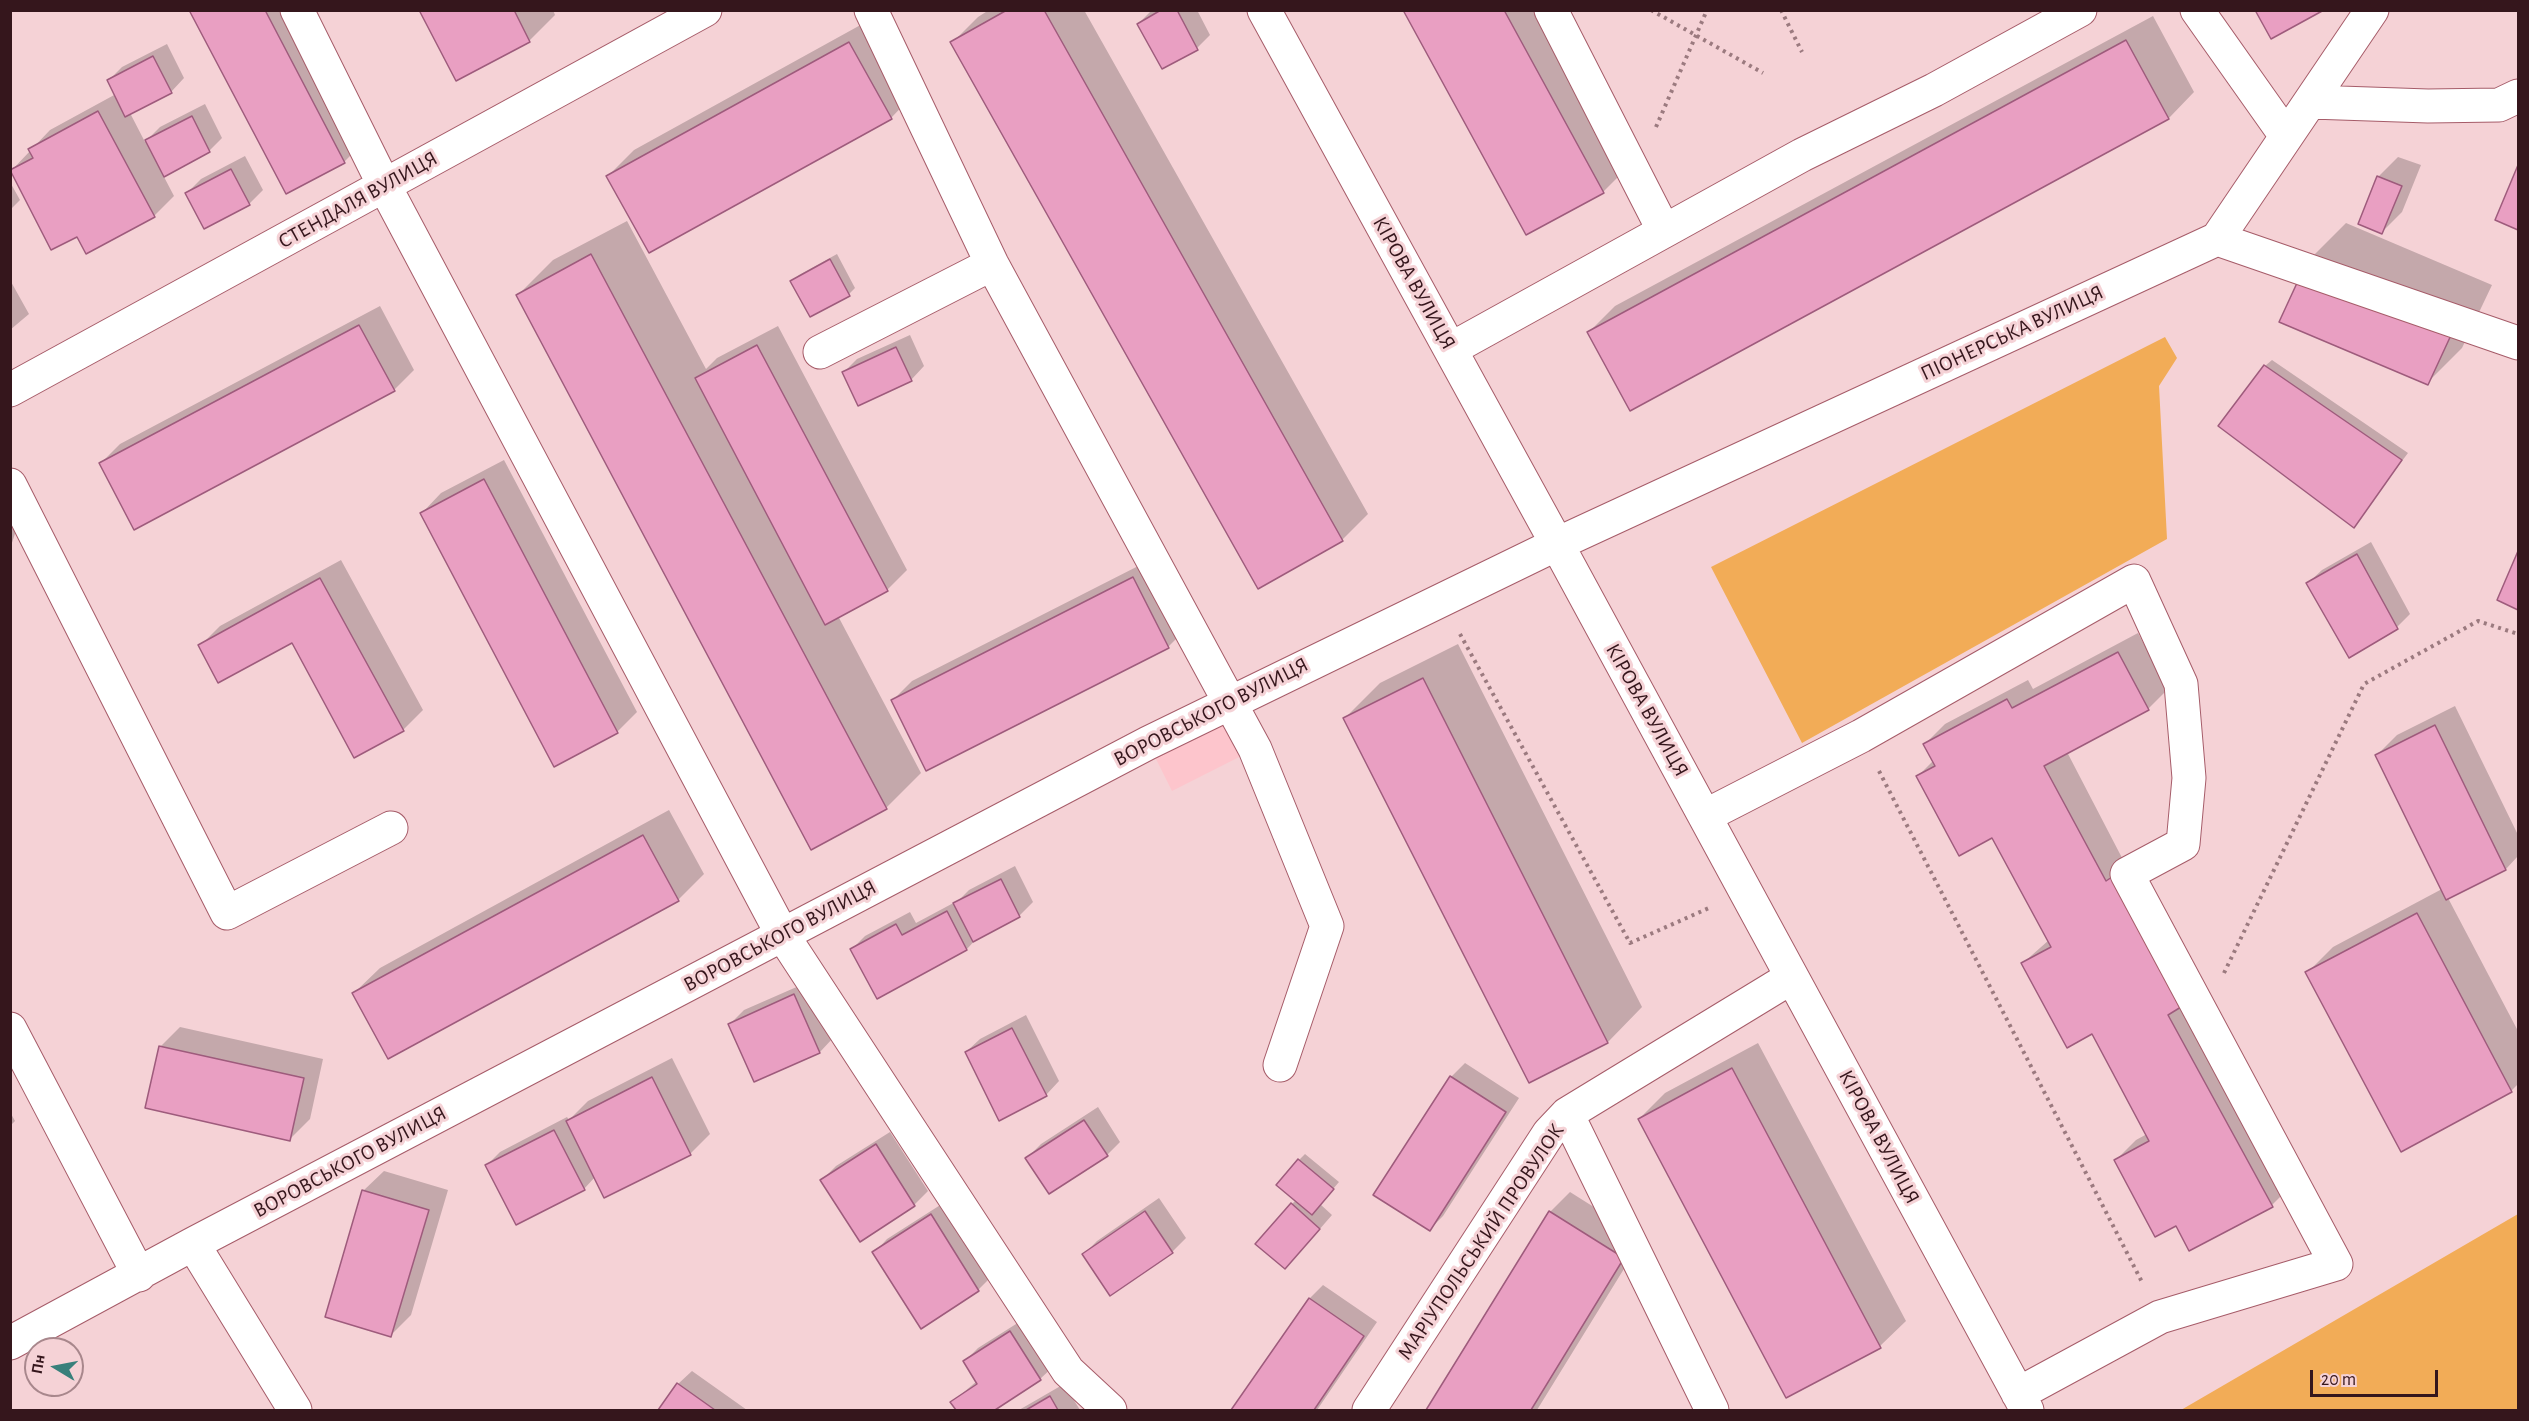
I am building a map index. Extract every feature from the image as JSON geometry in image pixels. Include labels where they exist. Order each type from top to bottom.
[{"type":"street","points":[[297,10],[384,185],[782,934],[1068,1371],[1110,1410]]},
{"type":"street","name":"СТЕНДАЛЯ ВУЛИЦЯ","points":[[10,390],[705,10]]},
{"type":"street","points":[[871,10],[992,264],[1255,749],[1327,926],[1280,1065]]},
{"type":"street","name":"КІРОВА ВУЛИЦЯ","points":[[1264,10],[2023,1402]]},
{"type":"street","points":[[1551,10],[1664,231]]},
{"type":"street","points":[[1451,350],[1802,155],[1934,90],[2080,10]]},
{"type":"street","points":[[2197,10],[2286,136]]},
{"type":"street","points":[[2372,10],[2217,239],[2518,342]]},
{"type":"street","points":[[2311,102],[2428,106],[2512,105]]},
{"type":"street","name":"ПІОНЕРСЬКА ВУЛИЦЯ","points":[[1557,544],[2217,239]]},
{"type":"street","points":[[820,352],[992,264]]},
{"type":"street","points":[[10,485],[227,913],[391,828]]},
{"type":"street","name":"ВОРОВСЬКОГО ВУЛИЦЯ","points":[[10,1343],[193,1244],[782,934],[1231,701],[1557,544]]},
{"type":"street","points":[[1705,816],[1861,736],[2134,581],[2181,684],[2188,778],[2183,844],[2127,874],[2336,1264],[2160,1317],[2023,1402]]},
{"type":"street","name":"МАРІУПОЛЬСЬКИЙ ПРОВУЛОК","points":[[1369,1410],[1549,1133],[1567,1114],[1792,977]]},
{"type":"street","points":[[10,1029],[139,1275]]},
{"type":"street","points":[[1567,1114],[1712,1410]]},
{"type":"street","points":[[193,1244],[295,1410]]},
{"type":"path","points":[[1651,10],[1763,73]]},
{"type":"path","points":[[1635,175],[1707,10]]},
{"type":"path","points":[[1781,10],[1802,52]]},
{"type":"path","points":[[1440,600],[1630,943],[1686,918]]},
{"type":"path","points":[[2203,1017],[2364,684],[2478,621],[2518,634]]},
{"type":"path","points":[[1861,736],[2160,1317]]},
{"type":"shaded area","points":[[2165,337],[2177,358],[2159,386],[2167,539],[1802,743],[1711,567]]},
{"type":"shaded area","points":[[1231,701],[1255,749],[1172,791],[1148,743]]},
{"type":"shaded area","points":[[2518,1214],[2518,1410],[2181,1410]]},
{"type":"building","points":[[189,10],[265,10],[345,163],[286,194]]},
{"type":"building","points":[[419,10],[514,10],[530,42],[456,81]]},
{"type":"building","points":[[1007,10],[1044,10],[1343,541],[1258,589],[950,42]]},
{"type":"building","points":[[1161,10],[1177,10],[1198,50],[1162,69],[1137,24]]},
{"type":"building","points":[[1403,10],[1504,10],[1604,193],[1526,235]]},
{"type":"building","points":[[2255,10],[2324,10],[2271,39]]},
{"type":"building","points":[[2126,40],[2169,119],[1630,411],[1587,332]]},
{"type":"building","points":[[849,42],[892,119],[649,253],[606,176]]},
{"type":"building","points":[[153,56],[172,93],[125,117],[107,80]]},
{"type":"building","points":[[98,111],[155,217],[86,254],[77,237],[51,250],[10,170],[33,158],[28,149]]},
{"type":"building","points":[[192,116],[210,152],[164,177],[145,140]]},
{"type":"building","points":[[2518,165],[2518,230],[2495,220]]},
{"type":"building","points":[[231,169],[250,205],[204,229],[185,193]]},
{"type":"building","points":[[2377,176],[2402,186],[2382,234],[2358,224]]},
{"type":"building","points":[[591,254],[887,809],[811,850],[516,295]]},
{"type":"building","points":[[2309,257],[2458,320],[2428,385],[2279,322]]},
{"type":"building","points":[[830,259],[850,296],[810,317],[790,281]]},
{"type":"building","points":[[359,325],[395,391],[134,530],[99,463]]},
{"type":"building","points":[[757,345],[888,591],[825,625],[695,378]]},
{"type":"building","points":[[896,347],[912,381],[858,406],[842,372]]},
{"type":"building","points":[[2264,365],[2402,460],[2354,528],[2218,426]]},
{"type":"building","points":[[484,479],[618,733],[554,767],[420,513]]},
{"type":"building","points":[[2518,551],[2518,610],[2497,600]]},
{"type":"building","points":[[2357,554],[2398,629],[2349,658],[2306,583]]},
{"type":"building","points":[[1133,577],[1169,648],[926,771],[891,700]]},
{"type":"building","points":[[320,578],[404,731],[354,758],[292,643],[218,683],[198,645]]},
{"type":"building","points":[[2118,652],[2149,710],[2044,766],[2106,881],[2112,877],[2181,1007],[2168,1015],[2273,1207],[2189,1251],[2176,1226],[2155,1237],[2114,1160],[2149,1141],[2092,1034],[2067,1048],[2021,963],[2051,947],[1992,838],[1959,856],[1916,776],[1935,766],[1923,744],[2007,699],[2012,708]]},
{"type":"building","points":[[1423,678],[1608,1043],[1529,1083],[1343,718]]},
{"type":"building","points":[[2435,725],[2506,870],[2446,900],[2375,755]]},
{"type":"building","points":[[643,835],[679,901],[388,1059],[352,993]]},
{"type":"building","points":[[1001,879],[1020,917],[973,942],[953,903]]},
{"type":"building","points":[[947,911],[967,950],[877,999],[850,949],[896,924],[902,935]]},
{"type":"building","points":[[2417,913],[2512,1092],[2401,1152],[2305,972]]},
{"type":"building","points":[[794,994],[820,1053],[754,1082],[728,1024]]},
{"type":"building","points":[[1012,1028],[1047,1096],[999,1121],[965,1052]]},
{"type":"building","points":[[159,1046],[304,1078],[290,1141],[145,1108]]},
{"type":"building","points":[[1732,1068],[1881,1348],[1786,1398],[1638,1119]]},
{"type":"building","points":[[1450,1076],[1506,1112],[1430,1231],[1373,1195]]},
{"type":"building","points":[[652,1077],[691,1155],[604,1198],[566,1121]]},
{"type":"building","points":[[1084,1120],[1108,1156],[1049,1194],[1025,1158]]},
{"type":"building","points":[[554,1130],[585,1190],[516,1225],[485,1165]]},
{"type":"building","points":[[876,1144],[915,1206],[860,1242],[820,1180]]},
{"type":"building","points":[[1298,1159],[1334,1189],[1312,1215],[1276,1185]]},
{"type":"building","points":[[362,1190],[429,1210],[391,1337],[325,1317]]},
{"type":"building","points":[[1291,1203],[1320,1229],[1285,1269],[1255,1244]]},
{"type":"building","points":[[1145,1211],[1173,1253],[1110,1296],[1082,1254]]},
{"type":"building","points":[[1549,1211],[1624,1258],[1531,1410],[1426,1410]]},
{"type":"building","points":[[931,1214],[979,1291],[921,1329],[872,1252]]},
{"type":"building","points":[[1309,1298],[1364,1336],[1314,1410],[1231,1410]]},
{"type":"building","points":[[1010,1331],[1041,1380],[995,1410],[956,1410],[950,1402],[977,1384],[963,1361]]},
{"type":"building","points":[[677,1383],[715,1410],[658,1410]]},
{"type":"building","points":[[1050,1396],[1058,1410],[1026,1410]]}]
